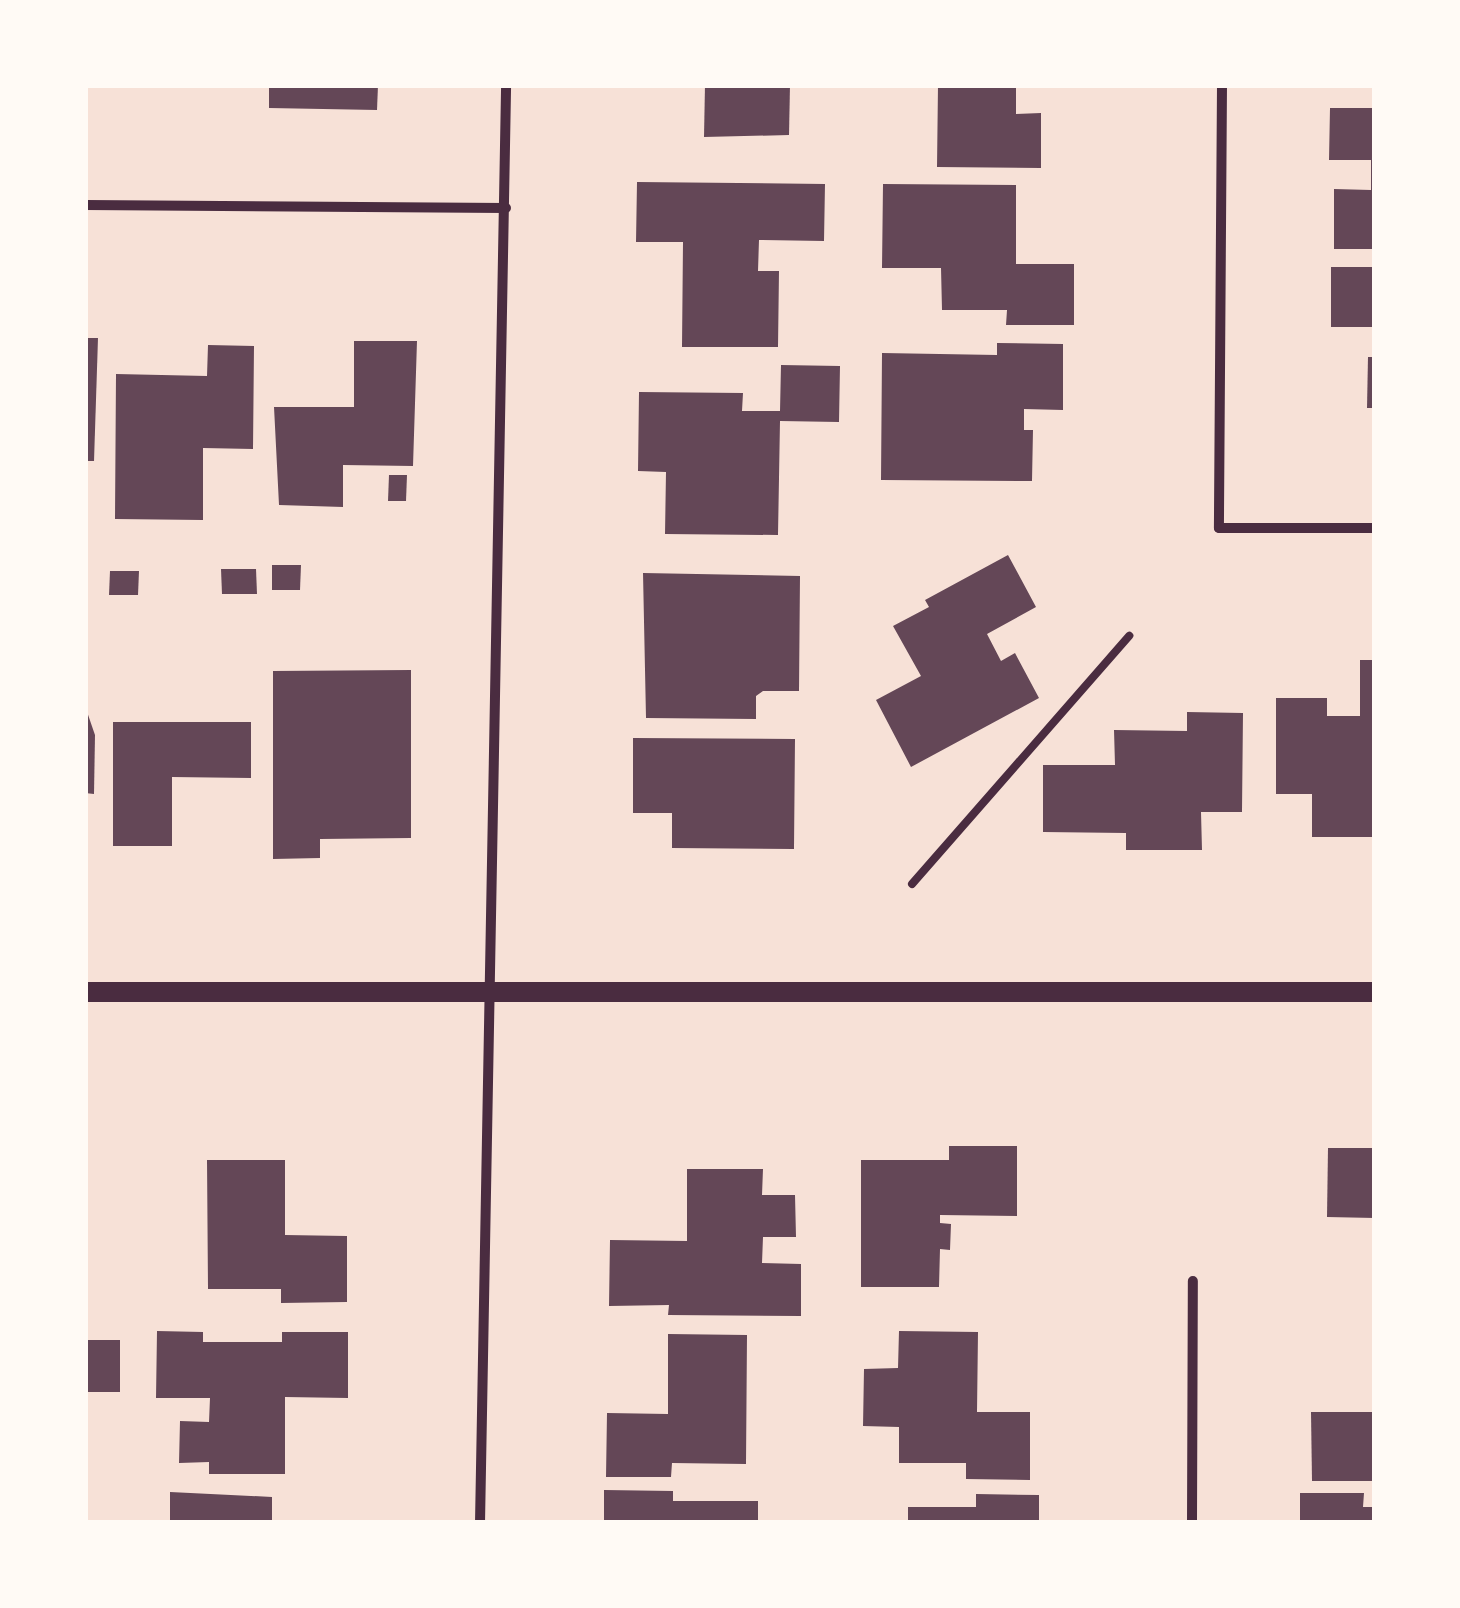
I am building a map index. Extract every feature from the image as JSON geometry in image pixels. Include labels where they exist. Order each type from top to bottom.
[{"type":"main road","points":[[85,992],[1375,992]]},
{"type":"street","points":[[480,1523],[486,991],[506,85]]},
{"type":"street","points":[[1222,85],[1219,528],[1375,528]]},
{"type":"street","points":[[85,205],[506,208]]},
{"type":"street","points":[[1192,1523],[1193,1281]]},
{"type":"lane","points":[[912,884],[1129,636]]},
{"type":"building","points":[[269,85],[378,85],[377,110],[269,108]]},
{"type":"building","points":[[705,85],[790,85],[789,135],[704,137]]},
{"type":"building","points":[[938,85],[1016,85],[1016,114],[1041,113],[1041,168],[937,167]]},
{"type":"building","points":[[1330,108],[1375,108],[1375,249],[1334,249],[1334,189],[1371,190],[1371,160],[1329,160]]},
{"type":"building","points":[[637,182],[825,184],[824,241],[759,240],[758,271],[779,271],[778,347],[682,347],[683,242],[636,242]]},
{"type":"building","points":[[883,184],[1016,185],[1016,264],[1074,264],[1074,325],[1006,325],[1007,310],[942,310],[941,268],[882,268]]},
{"type":"building","points":[[1331,267],[1375,267],[1375,327],[1331,327]]},
{"type":"building","points":[[85,338],[98,338],[94,461],[85,461]]},
{"type":"building","points":[[354,341],[417,341],[413,466],[343,465],[343,507],[279,505],[274,407],[354,407]]},
{"type":"building","points":[[997,343],[1063,344],[1063,410],[1024,409],[1024,430],[1033,430],[1032,481],[881,480],[882,353],[997,355]]},
{"type":"building","points":[[208,345],[254,346],[253,449],[203,448],[203,520],[115,519],[116,374],[207,376]]},
{"type":"building","points":[[1368,357],[1375,357],[1375,408],[1367,408]]},
{"type":"building","points":[[781,365],[840,366],[839,422],[780,421],[778,535],[665,534],[666,472],[638,471],[639,392],[743,393],[742,411],[780,411]]},
{"type":"building","points":[[389,475],[407,475],[406,501],[388,501]]},
{"type":"building","points":[[1008,555],[1036,607],[987,634],[1001,661],[1015,653],[1039,698],[911,767],[876,700],[921,676],[893,626],[929,607],[925,600]]},
{"type":"building","points":[[272,565],[301,565],[300,590],[272,590]]},
{"type":"building","points":[[221,569],[256,569],[257,594],[222,594]]},
{"type":"building","points":[[110,571],[139,571],[138,595],[109,595]]},
{"type":"building","points":[[643,573],[800,576],[799,691],[763,691],[756,696],[756,719],[646,718]]},
{"type":"building","points":[[1360,660],[1375,660],[1375,837],[1312,837],[1312,794],[1276,794],[1276,698],[1327,698],[1327,716],[1360,716]]},
{"type":"building","points":[[411,670],[411,838],[320,839],[320,858],[273,859],[273,671]]},
{"type":"building","points":[[85,706],[95,735],[94,794],[85,793]]},
{"type":"building","points":[[1187,712],[1243,713],[1242,812],[1201,812],[1202,850],[1126,850],[1126,833],[1043,832],[1043,765],[1115,765],[1114,730],[1187,731]]},
{"type":"building","points":[[113,722],[251,722],[251,778],[172,777],[172,846],[113,846]]},
{"type":"building","points":[[633,738],[795,739],[794,849],[672,848],[672,813],[633,813]]},
{"type":"building","points":[[949,1146],[1017,1146],[1017,1216],[940,1215],[940,1223],[951,1224],[950,1250],[940,1249],[939,1287],[861,1287],[861,1160],[949,1160]]},
{"type":"building","points":[[1328,1148],[1375,1148],[1375,1218],[1327,1217]]},
{"type":"building","points":[[207,1160],[285,1160],[285,1235],[347,1236],[347,1302],[281,1303],[281,1289],[208,1289]]},
{"type":"building","points":[[687,1169],[763,1169],[762,1195],[795,1195],[796,1237],[763,1237],[762,1263],[801,1264],[801,1316],[668,1315],[669,1305],[609,1306],[610,1240],[687,1241]]},
{"type":"building","points":[[157,1331],[203,1332],[203,1342],[282,1342],[282,1332],[348,1332],[348,1398],[285,1397],[285,1474],[209,1474],[209,1462],[179,1463],[180,1421],[209,1422],[210,1398],[156,1398]]},
{"type":"building","points":[[899,1331],[978,1332],[977,1412],[1030,1412],[1030,1480],[966,1479],[966,1463],[899,1463],[899,1427],[863,1426],[864,1369],[898,1368]]},
{"type":"building","points":[[668,1334],[747,1335],[746,1464],[672,1463],[671,1477],[606,1477],[607,1413],[668,1414]]},
{"type":"building","points":[[85,1340],[120,1340],[120,1392],[85,1392]]},
{"type":"building","points":[[1311,1412],[1375,1412],[1373,1481],[1312,1481]]},
{"type":"building","points":[[604,1490],[673,1491],[673,1501],[758,1501],[758,1523],[604,1523]]},
{"type":"building","points":[[170,1492],[272,1497],[272,1523],[170,1523]]},
{"type":"building","points":[[1300,1493],[1364,1493],[1363,1507],[1375,1507],[1375,1523],[1300,1523]]},
{"type":"building","points":[[976,1494],[1039,1495],[1039,1523],[908,1523],[908,1507],[976,1507]]}]
